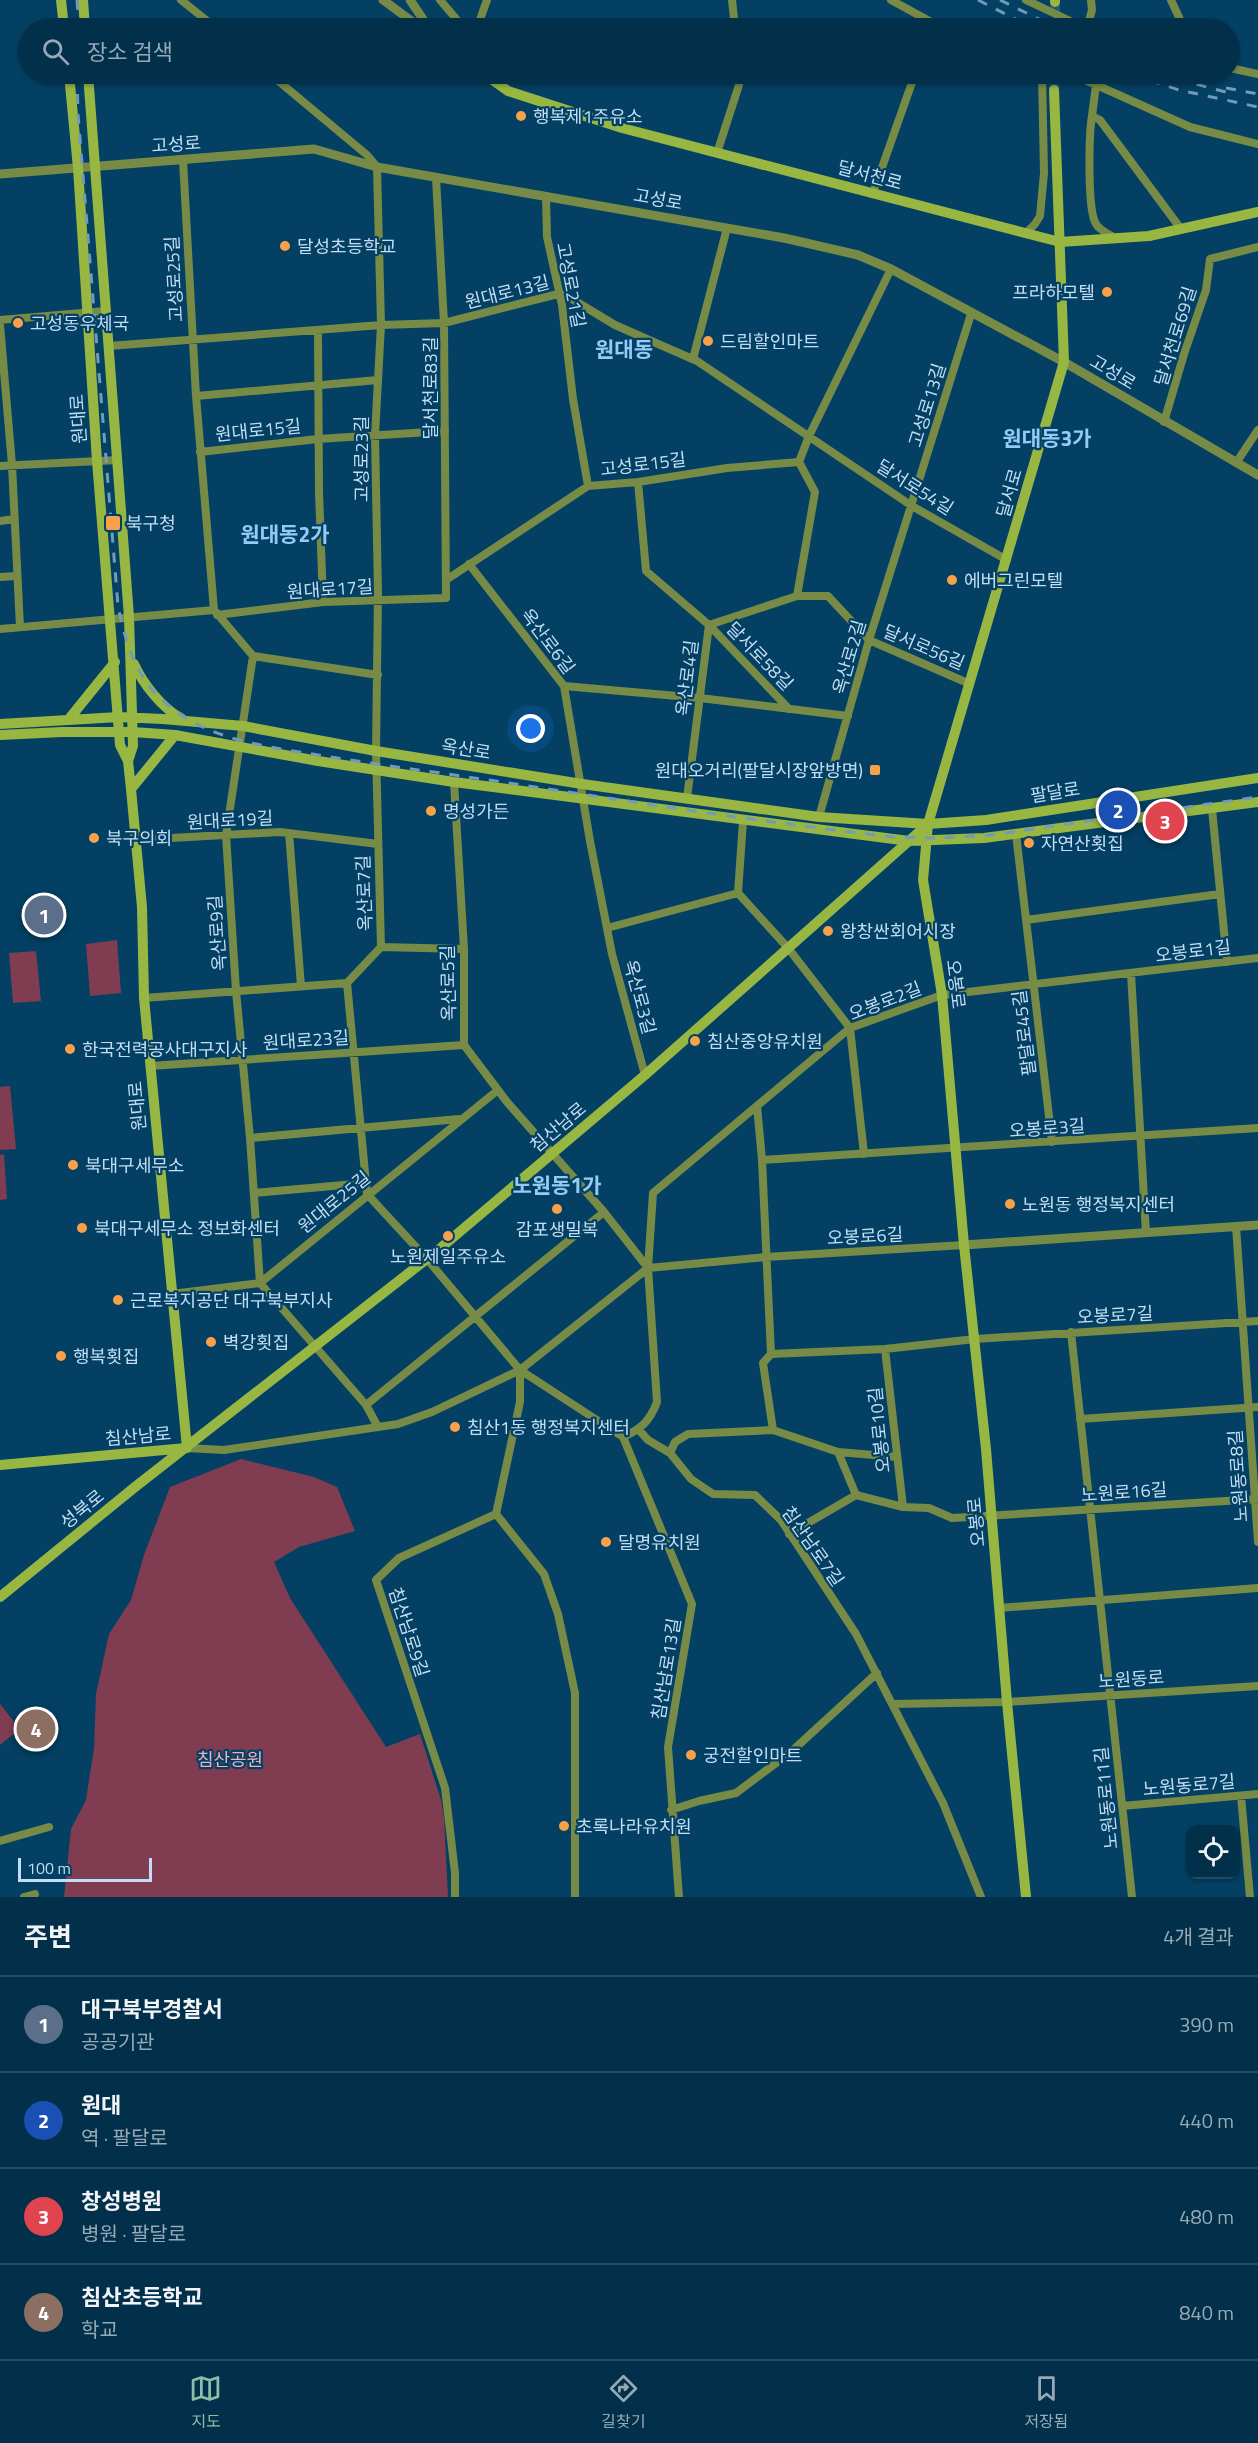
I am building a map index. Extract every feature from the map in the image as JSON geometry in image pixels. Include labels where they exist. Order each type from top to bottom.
[{"type":"main road","points":[[61,0],[63,18]]},
{"type":"main road","points":[[83,0],[84,18]]},
{"type":"main road","name":"원대로","points":[[70,84],[120,745],[128,761],[132,789],[142,907],[144,998],[187,1448]]},
{"type":"main road","name":"원대로","points":[[89,84],[129,617],[134,746],[128,761]]},
{"type":"main road","name":"달서천로","points":[[498,84],[508,91],[622,128],[1060,242],[1149,236],[1258,212]]},
{"type":"main road","name":"달서로","points":[[928,824],[1064,362],[1054,90]]},
{"type":"main road","points":[[131,658],[142,680],[174,715],[184,721]]},
{"type":"main road","points":[[69,719],[115,662]]},
{"type":"main road","name":"옥산로","points":[[0,724],[119,717],[243,726],[376,751],[582,784],[819,817],[928,824]]},
{"type":"main road","points":[[0,735],[62,732],[133,732],[175,735],[454,782],[909,841],[1016,834],[1258,802]]},
{"type":"main road","points":[[132,789],[175,735]]},
{"type":"main road","name":"팔달로","points":[[928,824],[986,820],[1258,777]]},
{"type":"main road","name":"오봉로","points":[[928,824],[923,880],[942,995],[1026,1897]]},
{"type":"main road","name":"침산남로","points":[[0,1465],[187,1448],[427,1259],[552,1154],[645,1075],[928,824]]},
{"type":"main road","name":"성북로","points":[[0,1597],[135,1487],[187,1448]]},
{"type":"street","points":[[181,0],[204,18]]},
{"type":"street","points":[[383,0],[407,18]]},
{"type":"street","points":[[410,0],[422,18]]},
{"type":"street","points":[[440,0],[455,18]]},
{"type":"street","points":[[481,18],[487,0]]},
{"type":"street","points":[[732,0],[734,18]]},
{"type":"street","points":[[891,0],[919,18]]},
{"type":"street","points":[[1026,0],[1035,2],[1064,18]]},
{"type":"street","points":[[1089,18],[1092,10],[1091,0]]},
{"type":"street","points":[[1171,0],[1179,18]]},
{"type":"street","points":[[1240,70],[1258,74]]},
{"type":"street","points":[[282,84],[367,155],[377,167]]},
{"type":"street","points":[[717,153],[739,84]]},
{"type":"street","points":[[873,193],[911,84]]},
{"type":"street","points":[[1026,233],[1040,216],[1044,173],[1042,84]]},
{"type":"street","points":[[1115,238],[1096,224],[1092,211],[1089,134],[1096,85],[1190,127],[1258,144]]},
{"type":"street","points":[[1092,116],[1100,120],[1181,229]]},
{"type":"street","name":"고성로","points":[[0,174],[314,149],[377,167],[784,238],[858,255],[891,269],[1064,362],[1258,475]]},
{"type":"street","name":"고성로25길","points":[[183,160],[192,340],[215,613]]},
{"type":"street","name":"고성로23길","points":[[376,751],[378,601],[375,435],[381,325],[377,167]]},
{"type":"street","name":"달서천로83길","points":[[436,178],[444,323],[446,598]]},
{"type":"street","name":"고성로21길","points":[[546,197],[547,237],[562,305],[573,399],[588,486]]},
{"type":"street","points":[[693,359],[727,228]]},
{"type":"street","name":"달서천로69길","points":[[1164,422],[1206,290],[1210,259],[1258,247]]},
{"type":"street","points":[[797,596],[815,492],[799,462],[809,436],[891,269]]},
{"type":"street","name":"원대로13길","points":[[109,346],[381,325],[444,323],[558,294],[567,296],[615,325],[693,359],[809,436]]},
{"type":"street","points":[[0,320],[105,311]]},
{"type":"street","name":"고성로13길","points":[[912,506],[971,314]]},
{"type":"street","points":[[0,325],[4,418],[12,465],[20,627]]},
{"type":"street","points":[[318,331],[318,439]]},
{"type":"street","points":[[196,396],[378,380]]},
{"type":"street","points":[[1236,463],[1258,430]]},
{"type":"street","name":"원대로15길","points":[[200,452],[318,439],[445,431]]},
{"type":"street","name":"달서로54길","points":[[809,436],[912,506],[1007,560]]},
{"type":"street","name":"원대로15길","points":[[318,439],[323,602]]},
{"type":"street","points":[[0,466],[118,460]]},
{"type":"street","name":"고성로15길","points":[[446,580],[588,486],[638,482],[727,468],[799,462]]},
{"type":"street","name":"옥산로4길","points":[[638,482],[646,571],[709,625],[687,798]]},
{"type":"street","name":"옥산로2길","points":[[819,817],[869,640],[912,506]]},
{"type":"street","points":[[0,521],[14,519]]},
{"type":"street","name":"옥산로6길","points":[[470,564],[564,686],[582,784]]},
{"type":"street","points":[[0,577],[18,576]]},
{"type":"street","name":"달서로56길","points":[[709,625],[797,596],[828,596],[869,640],[970,684]]},
{"type":"street","name":"원대로17길","points":[[215,613],[323,602],[446,598]]},
{"type":"street","points":[[0,629],[129,617],[215,613],[253,656],[378,675]]},
{"type":"street","name":"달서로58길","points":[[709,625],[789,709]]},
{"type":"street","points":[[243,726],[253,656]]},
{"type":"street","name":"달서로58길","points":[[564,686],[700,698],[848,716]]},
{"type":"street","name":"옥산로9길","points":[[243,726],[226,835],[236,992],[250,1138],[260,1283]]},
{"type":"street","name":"옥산로7길","points":[[346,983],[381,947],[376,751]]},
{"type":"street","name":"옥산로5길","points":[[454,782],[464,949],[464,1045],[552,1154]]},
{"type":"street","name":"옥산로3길","points":[[582,784],[590,841],[607,928],[645,1075]]},
{"type":"street","points":[[1212,809],[1227,962]]},
{"type":"street","points":[[743,821],[738,893],[788,948],[850,1028],[864,1154]]},
{"type":"street","name":"원대로19길","points":[[289,833],[301,986]]},
{"type":"street","name":"원대로19길","points":[[135,840],[289,833],[378,844]]},
{"type":"street","name":"팔달로45길","points":[[1016,834],[1052,1142]]},
{"type":"street","points":[[607,928],[738,893]]},
{"type":"street","points":[[1026,920],[1220,894]]},
{"type":"street","points":[[381,947],[464,949]]},
{"type":"street","name":"오봉로1길","points":[[942,995],[1258,958]]},
{"type":"street","name":"오봉로1길","points":[[1131,973],[1140,1136]]},
{"type":"street","points":[[144,998],[346,983],[367,1194],[427,1259],[520,1370],[623,1437],[639,1430],[651,1417],[657,1402],[648,1268],[604,1212],[552,1154]]},
{"type":"street","name":"오봉로2길","points":[[648,1268],[653,1193],[850,1028],[942,995]]},
{"type":"street","name":"원대로23길","points":[[150,1066],[464,1045]]},
{"type":"street","name":"원대로25길","points":[[260,1283],[498,1089]]},
{"type":"street","points":[[757,1106],[762,1160],[771,1354],[763,1363],[773,1430]]},
{"type":"street","points":[[250,1138],[460,1119]]},
{"type":"street","name":"오봉로3길","points":[[956,1149],[1258,1128]]},
{"type":"street","points":[[1140,1136],[1146,1233]]},
{"type":"street","points":[[762,1160],[956,1149]]},
{"type":"street","points":[[254,1193],[366,1184]]},
{"type":"street","points":[[366,1405],[604,1212]]},
{"type":"street","points":[[964,1245],[1258,1225]]},
{"type":"street","name":"노원동로8길","points":[[1236,1226],[1258,1542]]},
{"type":"street","name":"오봉로6길","points":[[648,1268],[766,1257],[964,1245]]},
{"type":"street","points":[[187,1448],[224,1449],[378,1427],[398,1424],[432,1412],[520,1370],[648,1268]]},
{"type":"street","points":[[172,1294],[260,1283],[366,1405],[378,1427]]},
{"type":"street","name":"오봉로7길","points":[[975,1339],[1258,1321]]},
{"type":"street","name":"노원동로11길","points":[[1071,1332],[1132,1897]]},
{"type":"street","points":[[771,1354],[885,1349],[975,1339]]},
{"type":"street","name":"오봉로10길","points":[[885,1349],[903,1508]]},
{"type":"street","points":[[520,1370],[520,1402],[496,1514],[544,1574],[558,1614],[575,1693],[575,1897]]},
{"type":"street","points":[[1248,1408],[1258,1407]]},
{"type":"street","name":"노원동로8길","points":[[1080,1419],[1248,1408]]},
{"type":"street","name":"침산남로7길","points":[[639,1430],[648,1440],[670,1453],[691,1479],[713,1494],[755,1495],[781,1520],[856,1634],[877,1673],[943,1803],[981,1897]]},
{"type":"street","points":[[670,1453],[675,1442],[688,1434],[773,1430],[838,1452],[897,1457]]},
{"type":"street","name":"침산남로13길","points":[[623,1437],[692,1604],[668,1747],[679,1897]]},
{"type":"street","name":"오봉로10길","points":[[838,1452],[856,1495]]},
{"type":"street","name":"오봉로10길","points":[[789,1534],[856,1495],[903,1508],[929,1508],[952,1518],[992,1516]]},
{"type":"street","name":"노원로16길","points":[[992,1516],[1256,1499]]},
{"type":"street","name":"침산남로9길","points":[[455,1897],[455,1873],[445,1788],[376,1580],[399,1558],[496,1514]]},
{"type":"street","points":[[999,1608],[1258,1588]]},
{"type":"street","points":[[671,1810],[736,1793],[792,1751],[877,1673]]},
{"type":"street","name":"노원동로","points":[[1007,1702],[1258,1686]]},
{"type":"street","points":[[893,1704],[1007,1702]]},
{"type":"street","name":"노원동로7길","points":[[1122,1806],[1258,1794]]},
{"type":"street","points":[[1241,1796],[1250,1897]]},
{"type":"street","points":[[0,1841],[49,1827]]},
{"type":"street","points":[[24,1897],[34,1894]]},
{"type":"green space","points":[[117,940],[121,993],[90,996],[86,944]]},
{"type":"green space","points":[[36,951],[41,1001],[13,1003],[9,953]]},
{"type":"green space","points":[[10,1086],[16,1149],[0,1150],[0,1087]]},
{"type":"green space","points":[[4,1154],[7,1199],[0,1200],[0,1155]]},
{"type":"green space","name":"침산공원","points":[[241,1459],[314,1477],[337,1487],[355,1531],[299,1547],[274,1562],[290,1598],[386,1747],[420,1734],[441,1800],[444,1817],[448,1897],[64,1897],[71,1829],[86,1800],[94,1748],[96,1694],[109,1634],[131,1600],[144,1555],[170,1487]]},
{"type":"green space","points":[[0,1704],[20,1729],[0,1745]]},
{"type":"tunnel","points":[[1055,2],[1055,18]]},
{"type":"tunnel","points":[[1054,84],[1054,90]]},
{"type":"railway","points":[[77,0],[78,18]]},
{"type":"railway","points":[[978,0],[1013,18]]},
{"type":"railway","points":[[1000,0],[1037,18]]},
{"type":"railway","points":[[77,84],[118,606],[127,640],[139,670],[158,696],[186,718],[235,739],[288,750],[723,815],[893,837],[936,838],[990,835],[1258,797]]},
{"type":"railway","points":[[1161,84],[1258,107]]},
{"type":"railway","points":[[1196,84],[1233,94]]},
{"type":"railway","points":[[1226,88],[1258,94]]},
{"type":"place","name":"행복제1주유소","points":[[521,116]]},
{"type":"place","name":"달성초등학교","points":[[285,246]]},
{"type":"place","name":"프라하모텔","points":[[1107,292]]},
{"type":"place","name":"고성동우체국","points":[[18,323]]},
{"type":"place","name":"드림할인마트","points":[[708,341]]},
{"type":"place","name":"북구청","points":[[113,523]]},
{"type":"place","name":"에버그린모텔","points":[[952,580]]},
{"type":"place","name":"원대오거리(팔달시장앞방면)","points":[[875,770]]},
{"type":"place","name":"원대","points":[[1118,810]]},
{"type":"place","name":"명성가든","points":[[431,811]]},
{"type":"place","name":"창성병원","points":[[1165,821]]},
{"type":"place","name":"북구의회","points":[[94,838]]},
{"type":"place","name":"자연산횟집","points":[[1029,843]]},
{"type":"place","name":"대구북부경찰서","points":[[44,915]]},
{"type":"place","name":"왕창싼회어시장","points":[[828,931]]},
{"type":"place","name":"침산중앙유치원","points":[[695,1041]]},
{"type":"place","name":"한국전력공사대구지사","points":[[70,1049]]},
{"type":"place","name":"북대구세무소","points":[[73,1165]]},
{"type":"place","name":"노원동 행정복지센터","points":[[1010,1204]]},
{"type":"place","name":"감포생밀복","points":[[557,1209]]},
{"type":"place","name":"북대구세무소 정보화센터","points":[[82,1228]]},
{"type":"place","name":"노원제일주유소","points":[[448,1236]]},
{"type":"place","name":"근로복지공단 대구북부지사","points":[[118,1300]]},
{"type":"place","name":"벽강횟집","points":[[211,1342]]},
{"type":"place","name":"행복횟집","points":[[61,1356]]},
{"type":"place","name":"침산1동 행정복지센터","points":[[455,1427]]},
{"type":"place","name":"달명유치원","points":[[606,1542]]},
{"type":"place","name":"침산초등학교","points":[[36,1729]]},
{"type":"place","name":"궁전할인마트","points":[[691,1755]]},
{"type":"place","name":"초록나라유치원","points":[[564,1826]]},
{"type":"district","name":"원대동","points":[[624,349]]},
{"type":"district","name":"원대동3가","points":[[1047,438]]},
{"type":"district","name":"원대동2가","points":[[285,534]]},
{"type":"district","name":"노원동1가","points":[[557,1185]]}]
